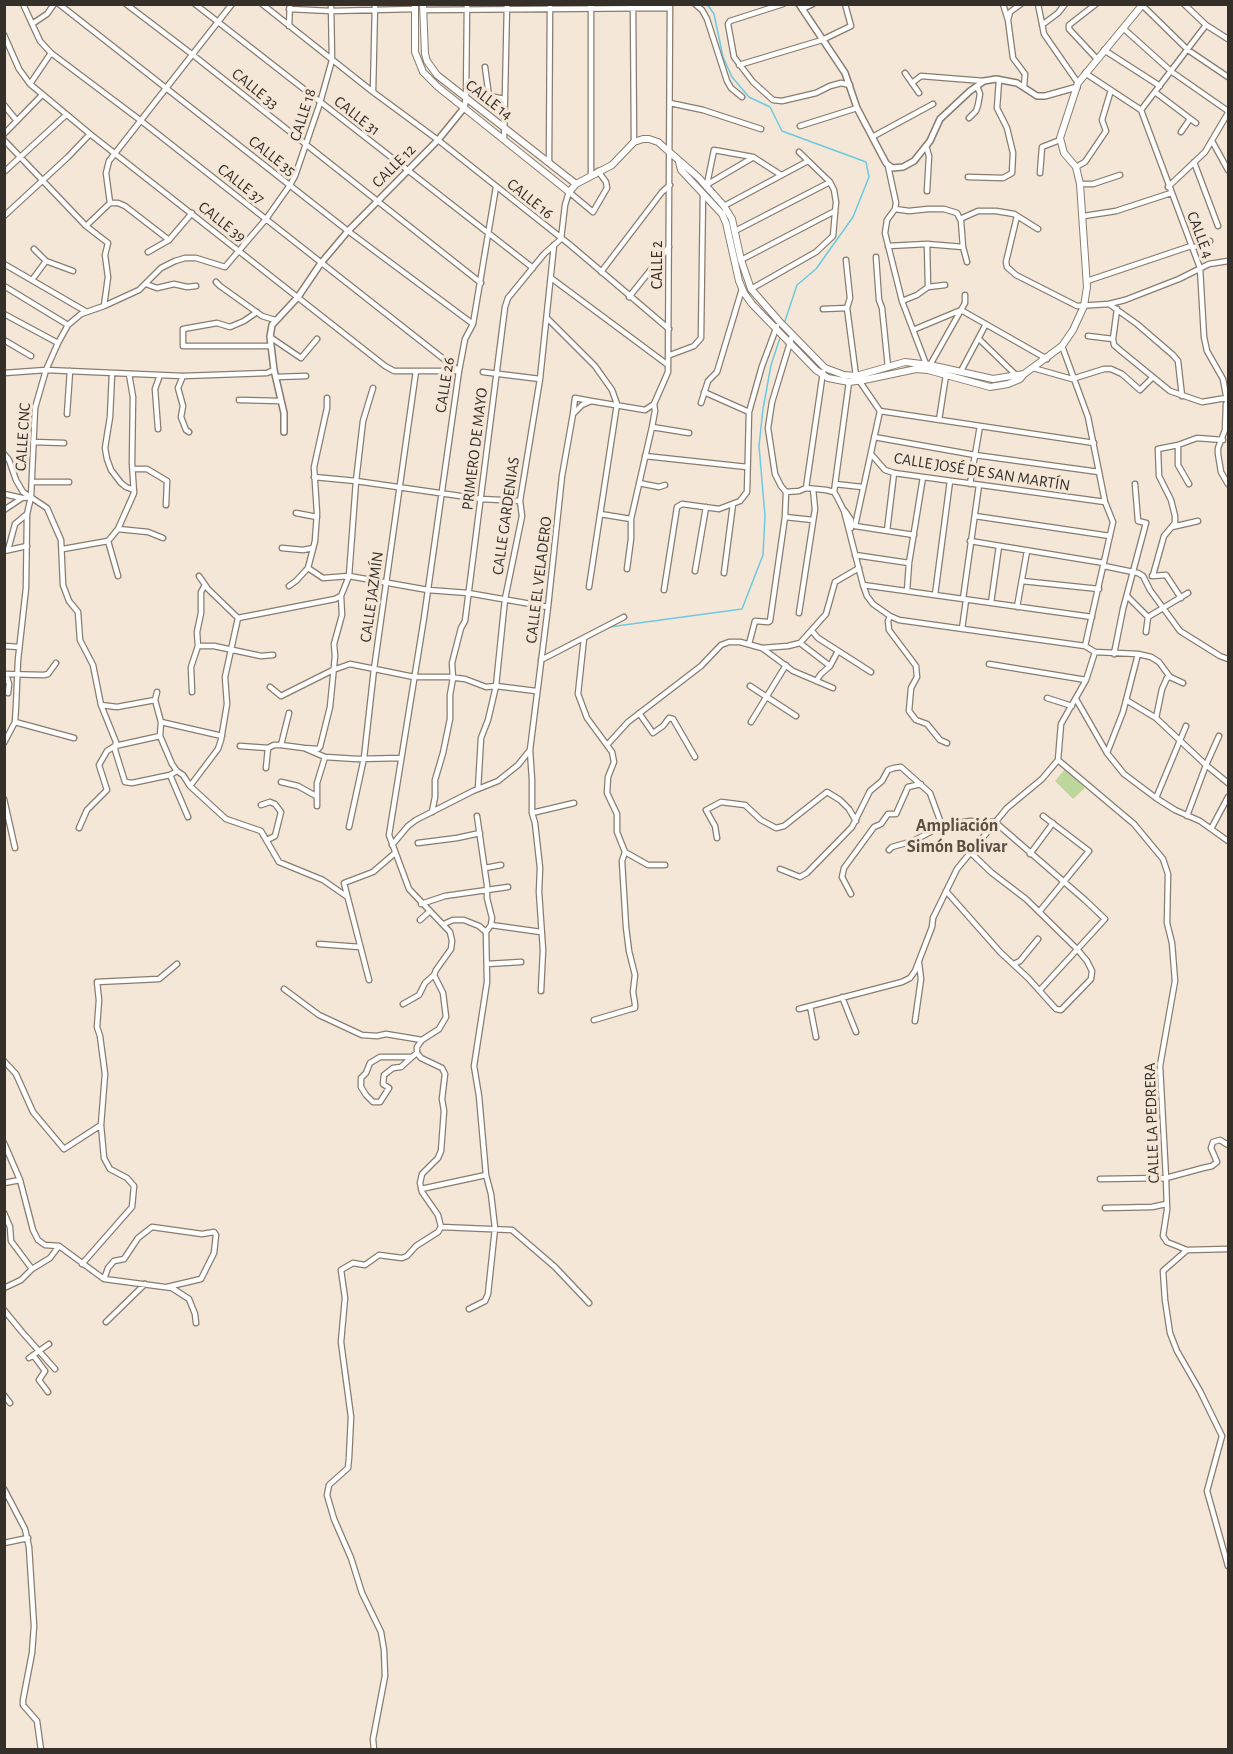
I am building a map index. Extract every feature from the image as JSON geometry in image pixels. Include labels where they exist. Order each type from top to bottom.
[{"type":"main road","points":[[569,192],[576,184],[612,165],[634,142],[649,139],[657,142],[706,184],[724,206],[732,219],[741,260],[751,289],[789,343],[823,371],[857,378],[916,369],[990,387],[1008,384],[1062,346],[1073,330],[1083,308],[1087,281],[1080,184],[1076,167],[1064,153],[1060,140],[1078,85],[1085,73],[1142,5]]},
{"type":"main road","name":"CALLE 14","points":[[415,7],[417,62],[430,80],[569,192]]},
{"type":"main road","name":"CALLE 14","points":[[423,7],[424,47],[427,62],[437,75],[576,184]]},
{"type":"main road","points":[[679,162],[681,170],[716,206],[726,223],[742,290],[752,304],[792,336],[828,378],[849,382],[905,362],[928,364],[993,379],[1020,376]]},
{"type":"street","name":"CALLE 37","points":[[23,4],[40,41],[51,53],[140,120],[459,371]]},
{"type":"street","points":[[32,24],[47,14],[54,4]]},
{"type":"street","name":"CALLE 35","points":[[59,4],[348,231],[473,324]]},
{"type":"street","name":"CALLE 33","points":[[126,4],[481,283]]},
{"type":"street","name":"CALLE 31","points":[[195,4],[533,268]]},
{"type":"street","points":[[110,203],[106,173],[114,152],[232,4]]},
{"type":"street","name":"CALLE 16","points":[[262,4],[561,238],[669,329]]},
{"type":"street","name":"CALLE 18","points":[[46,370],[68,325],[85,311],[104,306],[139,290],[161,268],[175,261],[196,258],[225,267],[266,219],[290,186],[320,103],[332,60],[331,4]]},
{"type":"street","points":[[695,4],[702,9],[707,19],[727,81],[731,88],[742,97]]},
{"type":"street","points":[[783,4],[730,21],[727,27],[734,57],[753,82],[773,100],[782,101],[816,93],[830,86],[851,85]]},
{"type":"street","points":[[813,4],[800,7],[851,85],[857,108],[888,166],[896,204],[887,220],[885,233],[902,301],[928,364]]},
{"type":"street","points":[[739,65],[822,40],[851,26],[845,4]]},
{"type":"street","points":[[1003,4],[1008,20],[1013,58],[1025,74],[1024,87]]},
{"type":"street","points":[[1008,20],[1010,12],[1021,4]]},
{"type":"street","points":[[912,83],[921,76],[999,80],[1017,83],[1037,96],[1045,96],[1078,85],[1044,34],[1038,4]]},
{"type":"street","points":[[1042,24],[1058,13],[1065,4]]},
{"type":"street","points":[[1096,4],[1069,25],[1069,29],[1097,59]]},
{"type":"street","points":[[1184,4],[1206,25],[1228,39]]},
{"type":"street","points":[[1142,5],[1188,50],[1228,77]]},
{"type":"street","points":[[633,6],[634,142]]},
{"type":"street","points":[[423,7],[670,6]]},
{"type":"street","name":"CALLE 2","points":[[627,569],[631,519],[652,427],[654,404],[666,381],[670,355],[670,6]]},
{"type":"street","points":[[289,26],[290,7],[331,11],[375,7],[415,7]]},
{"type":"street","points":[[373,92],[375,7]]},
{"type":"street","name":"CALLE 12","points":[[276,320],[297,297],[348,231],[438,140],[464,108],[467,7]]},
{"type":"street","points":[[504,140],[506,7]]},
{"type":"street","points":[[549,163],[550,7]]},
{"type":"street","points":[[591,7],[591,175]]},
{"type":"street","points":[[1085,73],[1141,110],[1206,25]]},
{"type":"street","points":[[1123,28],[1172,72],[1228,112],[1205,152],[1168,186]]},
{"type":"street","name":"CALLE 39","points":[[4,35],[19,69],[42,95],[385,366],[394,371],[459,371]]},
{"type":"street","points":[[1104,50],[1160,86]]},
{"type":"street","points":[[30,84],[51,53]]},
{"type":"street","points":[[1020,66],[1026,60]]},
{"type":"street","points":[[486,67],[489,96],[506,99]]},
{"type":"street","points":[[905,73],[919,93]]},
{"type":"street","points":[[968,177],[1004,178],[1012,173],[1013,153],[1005,122],[997,108],[999,80]]},
{"type":"street","points":[[888,166],[898,168],[908,165],[926,146],[940,119],[984,81]]},
{"type":"street","points":[[969,118],[978,105],[980,94],[977,86]]},
{"type":"street","points":[[1076,167],[1085,162],[1106,131],[1102,120],[1111,90]]},
{"type":"street","points":[[1155,92],[1196,123]]},
{"type":"street","points":[[4,134],[42,95]]},
{"type":"street","points":[[670,103],[703,110],[761,129]]},
{"type":"street","points":[[874,136],[933,104]]},
{"type":"street","points":[[4,105],[17,121]]},
{"type":"street","points":[[800,126],[857,108]]},
{"type":"street","name":"CALLE 4","points":[[1141,110],[1200,268],[1204,337],[1207,351],[1223,380],[1227,402]]},
{"type":"street","points":[[4,172],[66,115]]},
{"type":"street","points":[[1181,132],[1190,119]]},
{"type":"street","points":[[4,216],[90,134]]},
{"type":"street","points":[[4,140],[87,226],[108,243],[105,255],[108,277],[104,306]]},
{"type":"street","points":[[1040,173],[1042,147],[1060,140]]},
{"type":"street","points":[[1212,141],[1228,170]]},
{"type":"street","points":[[926,146],[929,156],[927,191]]},
{"type":"street","points":[[706,184],[714,150],[753,157],[781,175]]},
{"type":"street","points":[[751,289],[806,259],[833,236],[834,190],[830,182],[799,152]]},
{"type":"street","points":[[706,184],[753,157]]},
{"type":"street","points":[[724,206],[808,161]]},
{"type":"street","points":[[1194,162],[1218,226]]},
{"type":"street","points":[[533,268],[561,238],[569,192],[593,212],[607,188],[606,182],[598,171]]},
{"type":"street","points":[[1080,184],[1093,184],[1120,175]]},
{"type":"street","points":[[735,231],[830,182]]},
{"type":"street","points":[[601,272],[662,192],[670,185]]},
{"type":"street","name":"CALLE 26","points":[[392,845],[389,835],[428,590],[440,492],[459,371],[465,339],[473,324],[496,187]]},
{"type":"street","points":[[670,355],[694,346],[701,338],[703,193]]},
{"type":"street","points":[[1084,216],[1116,211],[1171,193]]},
{"type":"street","points":[[87,226],[110,203],[118,203],[170,240]]},
{"type":"street","points":[[895,209],[909,211],[928,208],[944,209],[957,213],[960,219],[963,248],[968,262]]},
{"type":"street","points":[[741,260],[835,211]]},
{"type":"street","points":[[960,219],[978,211],[996,211],[1017,216],[1038,228]]},
{"type":"street","points":[[148,252],[170,240],[192,213]]},
{"type":"street","points":[[1017,216],[1006,264],[1016,275],[1050,294],[1083,308],[1137,297],[1209,264],[1228,261]]},
{"type":"street","points":[[1087,281],[1210,241]]},
{"type":"street","points":[[888,246],[927,244],[963,248]]},
{"type":"street","points":[[927,244],[928,287]]},
{"type":"street","name":"CALLE GARDENIAS","points":[[478,789],[481,738],[496,686],[505,599],[522,516],[520,501],[540,379],[554,245]]},
{"type":"street","points":[[629,297],[669,247]]},
{"type":"street","points":[[34,249],[46,261],[73,271]]},
{"type":"street","points":[[876,257],[888,367]]},
{"type":"street","points":[[846,260],[850,298],[847,308],[857,378],[880,411],[1094,443]]},
{"type":"street","points":[[32,280],[46,261]]},
{"type":"street","points":[[4,264],[85,311]]},
{"type":"street","name":"PRIMERO DE MAYO","points":[[432,812],[435,780],[450,719],[452,663],[465,621],[505,307],[508,298],[533,268]]},
{"type":"street","points":[[551,278],[668,365]]},
{"type":"street","points":[[216,282],[267,319],[276,320],[270,337],[274,370],[284,413],[284,432]]},
{"type":"street","points":[[146,284],[157,288],[174,284],[196,286]]},
{"type":"street","points":[[902,301],[917,295],[928,287],[945,285]]},
{"type":"street","points":[[4,286],[68,325]]},
{"type":"street","points":[[702,403],[708,381],[717,372],[742,290]]},
{"type":"street","points":[[928,364],[961,310],[965,295]]},
{"type":"street","points":[[1109,304],[1137,324],[1178,361],[1182,396]]},
{"type":"street","points":[[823,309],[847,308]]},
{"type":"street","points":[[1117,309],[1114,345],[1170,391],[1202,402],[1227,402],[1225,430],[1218,454],[1221,472],[1228,484]]},
{"type":"street","points":[[913,330],[961,310]]},
{"type":"street","points":[[961,310],[1047,358]]},
{"type":"street","points":[[257,312],[230,327],[218,323],[183,329],[183,346],[271,346]]},
{"type":"street","points":[[4,314],[58,343]]},
{"type":"street","points":[[547,318],[595,366],[612,390],[618,404],[589,587]]},
{"type":"street","points":[[664,590],[679,505],[719,509],[744,498],[747,492],[749,412],[777,324]]},
{"type":"street","points":[[961,371],[986,324]]},
{"type":"street","points":[[749,644],[755,621],[770,622],[785,517],[786,492],[775,474],[768,428],[772,402],[792,336]]},
{"type":"street","points":[[1088,336],[1113,339]]},
{"type":"street","points":[[270,337],[301,358],[317,339]]},
{"type":"street","points":[[979,339],[1020,376]]},
{"type":"street","points":[[4,340],[31,356]]},
{"type":"street","points":[[1062,346],[1072,379],[1088,417],[1105,502],[1113,522],[1085,646]]},
{"type":"street","points":[[1033,368],[1072,379],[1111,369],[1122,374],[1140,390],[1153,377]]},
{"type":"street","points":[[4,373],[46,370],[183,376],[256,374],[274,370]]},
{"type":"street","name":"CALLE CNC","points":[[15,723],[19,647],[26,588],[27,514],[32,482],[34,408],[46,370]]},
{"type":"street","name":"CALLE JAZMÍN","points":[[349,827],[363,758],[416,371]]},
{"type":"street","points":[[806,488],[823,371]]},
{"type":"street","points":[[67,414],[70,372]]},
{"type":"street","points":[[483,372],[540,379]]},
{"type":"street","points":[[112,374],[110,417],[105,448],[107,459],[111,470],[121,483],[134,490]]},
{"type":"street","points":[[63,549],[108,541],[118,529],[134,490],[133,397],[129,374]]},
{"type":"street","points":[[158,429],[155,389],[160,375]]},
{"type":"street","points":[[939,420],[946,375]]},
{"type":"street","points":[[183,376],[178,388],[183,406],[181,417],[189,432]]},
{"type":"street","points":[[276,377],[306,376]]},
{"type":"street","points":[[849,382],[834,492],[842,503],[851,527],[863,585],[873,604],[899,620],[1085,646],[1095,652],[1138,654],[1156,659],[1170,676],[1183,683]]},
{"type":"street","points":[[240,746],[268,748],[281,745],[318,749],[320,747],[330,707],[334,644],[342,615],[341,596],[349,576],[363,421],[373,388]]},
{"type":"street","points":[[704,392],[749,412]]},
{"type":"street","points":[[289,586],[296,582],[308,568],[313,548],[316,517],[315,455],[327,408],[327,398]]},
{"type":"street","name":"CALLE EL VELADERO","points":[[541,991],[543,945],[539,892],[540,868],[532,813],[530,750],[563,466],[574,398],[591,401]]},
{"type":"street","points":[[239,400],[280,401]]},
{"type":"street","points":[[573,414],[582,405],[591,401],[645,410],[654,404]]},
{"type":"street","name":"CALLE JOSÉ DE SAN MARTÍN","points":[[880,411],[870,454],[885,470],[1105,502]]},
{"type":"street","points":[[970,484],[980,426]]},
{"type":"street","points":[[652,427],[690,433]]},
{"type":"street","points":[[874,437],[975,455],[1100,472]]},
{"type":"street","points":[[1147,583],[1152,575],[1164,536],[1172,527],[1175,516],[1171,500],[1160,476],[1158,448],[1178,445],[1197,438],[1223,440]]},
{"type":"street","points":[[33,442],[64,443]]},
{"type":"street","points":[[1178,445],[1178,465],[1189,484]]},
{"type":"street","points":[[4,454],[23,492],[46,508],[58,531],[63,549],[63,585],[69,600],[78,612],[80,640],[91,660],[101,705],[116,742],[115,747],[125,783],[170,775],[177,771]]},
{"type":"street","points":[[851,527],[858,521],[862,487],[870,454]]},
{"type":"street","points":[[645,456],[747,467]]},
{"type":"street","points":[[133,469],[147,469],[167,481],[166,505]]},
{"type":"street","points":[[887,531],[894,473]]},
{"type":"street","points":[[314,477],[481,499],[520,501]]},
{"type":"street","points":[[907,591],[909,562],[923,477]]},
{"type":"street","points":[[935,595],[951,481]]},
{"type":"street","points":[[32,482],[69,482]]},
{"type":"street","points":[[639,483],[659,487],[665,485]]},
{"type":"street","points":[[835,484],[862,487]]},
{"type":"street","points":[[1114,654],[1123,609],[1146,523],[1138,520],[1135,484]]},
{"type":"street","points":[[962,629],[970,541],[979,485]]},
{"type":"street","points":[[786,492],[806,488],[834,492]]},
{"type":"street","points":[[799,613],[813,520],[815,497],[813,489]]},
{"type":"street","points":[[4,494],[22,498],[31,497]]},
{"type":"street","points":[[4,510],[22,498]]},
{"type":"street","points":[[724,573],[733,504]]},
{"type":"street","points":[[695,571],[706,507]]},
{"type":"street","points":[[296,513],[316,517]]},
{"type":"street","points":[[27,514],[15,524],[6,550],[27,546]]},
{"type":"street","points":[[600,514],[631,519]]},
{"type":"street","points":[[975,516],[1110,536]]},
{"type":"street","points":[[785,517],[813,520]]},
{"type":"street","points":[[1172,527],[1198,521]]},
{"type":"street","points":[[851,527],[914,535]]},
{"type":"street","points":[[118,529],[148,532],[163,538]]},
{"type":"street","points":[[108,541],[118,576]]},
{"type":"street","points":[[970,541],[1104,565],[1143,576],[1162,608],[1180,631],[1228,659]]},
{"type":"street","points":[[991,603],[999,546]]},
{"type":"street","points":[[282,548],[303,550],[313,548]]},
{"type":"street","points":[[1017,607],[1027,551]]},
{"type":"street","points":[[855,555],[909,562]]},
{"type":"street","points":[[308,568],[323,578],[349,576],[548,607]]},
{"type":"street","points":[[800,644],[826,614],[835,582],[859,568]]},
{"type":"street","points":[[1152,575],[1166,574],[1180,598]]},
{"type":"street","points":[[199,576],[238,618]]},
{"type":"street","points":[[1022,581],[1099,589]]},
{"type":"street","points":[[192,692],[191,667],[198,646],[201,592],[205,585]]},
{"type":"street","points":[[863,585],[1092,617]]},
{"type":"street","points":[[1146,632],[1148,617],[1188,593]]},
{"type":"street","points":[[238,618],[341,596]]},
{"type":"street","points":[[1128,597],[1148,617]]},
{"type":"street","points":[[890,616],[888,621],[890,630],[915,666],[917,677],[911,688],[909,711],[916,720],[927,724],[940,740],[947,743]]},
{"type":"street","points":[[541,660],[624,617]]},
{"type":"street","points":[[190,786],[218,749],[222,736],[227,704],[225,677],[238,618]]},
{"type":"street","points":[[812,631],[818,638],[871,672]]},
{"type":"street","points":[[584,638],[580,700],[587,718],[612,752],[614,762],[608,777],[607,793],[617,814],[617,832],[625,852],[648,865],[665,865]]},
{"type":"street","points":[[608,744],[639,713],[701,666],[722,645],[734,641],[762,648],[793,671],[833,688]]},
{"type":"street","points":[[762,648],[800,644],[830,666]]},
{"type":"street","points":[[4,646],[19,647]]},
{"type":"street","points":[[198,646],[214,646],[261,656],[273,655]]},
{"type":"street","points":[[816,681],[830,666],[838,651]]},
{"type":"street","points":[[799,1009],[902,982],[915,971],[932,927],[933,918],[946,891],[970,852],[1007,808],[1042,779],[1058,760],[1061,724],[1086,680],[1095,652]]},
{"type":"street","points":[[1107,753],[1126,700],[1138,654]]},
{"type":"street","points":[[8,693],[9,684],[5,674],[48,674],[56,663]]},
{"type":"street","points":[[270,687],[281,696],[350,664],[414,677],[453,678],[486,687],[536,691]]},
{"type":"street","points":[[988,664],[1086,680]]},
{"type":"street","points":[[751,722],[786,665]]},
{"type":"street","points":[[1156,718],[1162,689],[1170,676]]},
{"type":"street","points":[[750,686],[796,716]]},
{"type":"street","points":[[157,692],[155,700],[162,722],[160,736],[172,764],[177,771],[183,774],[190,786],[226,819],[261,831],[274,856],[282,864],[323,880],[346,896]]},
{"type":"street","points":[[1047,698],[1072,706]]},
{"type":"street","points":[[1076,699],[1107,753],[1124,774],[1156,798],[1211,829],[1228,842]]},
{"type":"street","points":[[101,705],[117,707],[155,700]]},
{"type":"street","points":[[1126,700],[1156,718],[1228,783]]},
{"type":"street","points":[[281,745],[289,712]]},
{"type":"street","points":[[639,713],[653,733],[669,718],[673,719],[695,757]]},
{"type":"street","points":[[162,722],[222,736]]},
{"type":"street","points":[[4,743],[15,723],[74,738]]},
{"type":"street","points":[[1156,798],[1186,726]]},
{"type":"street","points":[[4,728],[11,728]]},
{"type":"street","points":[[79,828],[87,810],[107,790],[99,765],[107,751],[160,736]]},
{"type":"street","points":[[1187,816],[1219,736]]},
{"type":"street","points":[[266,768],[268,748]]},
{"type":"street","points":[[304,748],[325,757],[381,760],[401,758]]},
{"type":"street","points":[[403,1004],[419,995],[425,982],[434,975],[451,949],[452,941],[450,932],[444,924],[421,904],[409,889],[392,845],[412,822],[492,784],[507,774],[530,750]]},
{"type":"street","points":[[317,806],[317,783],[325,757]]},
{"type":"street","name":"CALLE LA PEDRERA","points":[[1058,760],[1134,824],[1163,859],[1168,874],[1166,907],[1175,981],[1162,1045],[1159,1077],[1166,1178],[1164,1240],[1187,1250]]},
{"type":"street","points":[[780,869],[800,877],[807,873],[856,821],[870,791],[882,781],[888,770],[901,767],[930,793],[942,826]]},
{"type":"street","points":[[170,775],[188,817]]},
{"type":"street","points":[[281,782],[298,786],[316,796]]},
{"type":"street","points":[[851,894],[842,877],[844,868],[874,827],[881,824],[888,814],[896,814],[908,787],[921,784]]},
{"type":"street","points":[[717,838],[715,826],[706,810],[721,802],[745,805],[761,820],[776,828],[784,826],[827,792],[844,804],[856,821]]},
{"type":"street","points":[[1211,829],[1228,797]]},
{"type":"street","points":[[4,799],[15,848]]},
{"type":"street","points":[[261,805],[270,802],[275,804],[281,812],[275,836],[267,840]]},
{"type":"street","points":[[532,813],[574,803]]},
{"type":"street","points":[[469,1309],[485,1301],[489,1294],[495,1228],[486,1175],[474,1066],[487,982],[486,932],[491,925],[492,918],[477,816]]},
{"type":"street","points":[[1039,912],[1089,851],[1043,816]]},
{"type":"street","points":[[889,850],[942,826],[970,821],[995,822],[1105,919],[1040,990]]},
{"type":"street","points":[[1030,854],[1053,823]]},
{"type":"street","points":[[418,843],[480,833]]},
{"type":"street","points":[[594,1020],[635,1008],[633,992],[635,975],[626,927],[622,861],[625,852]]},
{"type":"street","points":[[946,891],[1000,952],[1058,1010],[1091,979],[1092,971],[1088,961],[1077,949],[1039,912],[970,852]]},
{"type":"street","points":[[369,980],[344,883],[373,872],[395,853]]},
{"type":"street","points":[[485,868],[501,865]]},
{"type":"street","points":[[421,904],[445,896],[508,887]]},
{"type":"street","points":[[420,920],[430,911]]},
{"type":"street","points":[[444,924],[453,920],[464,920],[486,932]]},
{"type":"street","points":[[491,925],[541,932]]},
{"type":"street","points":[[1014,964],[1020,961],[1038,939]]},
{"type":"street","points":[[319,944],[360,947]]},
{"type":"street","points":[[487,964],[521,962]]},
{"type":"street","points":[[915,1021],[922,971],[919,963]]},
{"type":"street","points":[[82,1264],[132,1207],[134,1186],[131,1181],[117,1174],[106,1164],[101,1125],[105,1074],[97,1027],[99,1000],[96,982],[159,979],[177,964]]},
{"type":"street","points":[[374,1749],[373,1739],[386,1676],[381,1632],[362,1593],[345,1539],[334,1519],[327,1495],[329,1485],[348,1468],[349,1458],[351,1417],[341,1342],[345,1298],[341,1270],[352,1263],[365,1265],[379,1255],[402,1258],[407,1256],[416,1246],[438,1232],[441,1227],[438,1215],[426,1201],[421,1189],[422,1174],[438,1158],[441,1151],[445,1074],[442,1068],[421,1058],[417,1053],[417,1047],[422,1040],[439,1029],[446,1017],[443,993],[434,975]]},
{"type":"street","points":[[284,989],[319,1015],[362,1035],[386,1034],[422,1040]]},
{"type":"street","points":[[842,997],[856,1032]]},
{"type":"street","points":[[810,1006],[816,1036]]},
{"type":"street","points":[[412,1057],[380,1057],[370,1063],[361,1078],[361,1087],[366,1095],[373,1102],[380,1102],[389,1088],[383,1084],[384,1075],[393,1068],[401,1067],[417,1053]]},
{"type":"street","points":[[4,1061],[16,1074],[33,1112],[64,1149],[101,1125]]},
{"type":"street","points":[[1100,1179],[1166,1178],[1212,1166],[1217,1162],[1211,1148],[1213,1142],[1220,1140],[1228,1145]]},
{"type":"street","points":[[4,1143],[20,1180],[38,1240],[45,1245],[59,1246],[104,1279],[167,1287],[182,1293],[189,1299],[196,1323]]},
{"type":"street","points":[[421,1189],[486,1175]]},
{"type":"street","points":[[4,1184],[20,1180]]},
{"type":"street","points":[[1105,1208],[1152,1207],[1166,1204]]},
{"type":"street","points":[[4,1213],[10,1227],[11,1241],[32,1269]]},
{"type":"street","points":[[104,1279],[108,1268],[114,1261],[124,1258],[138,1238],[152,1227],[202,1234],[214,1232],[216,1235],[214,1253],[201,1279],[167,1287]]},
{"type":"street","points":[[441,1227],[512,1230],[555,1267],[589,1303]]},
{"type":"street","points":[[4,1240],[11,1241]]},
{"type":"street","points":[[4,1288],[21,1280],[32,1269],[50,1258],[59,1246]]},
{"type":"street","points":[[1228,1250],[1187,1250],[1163,1270],[1168,1328],[1177,1351],[1222,1436],[1207,1491],[1228,1566]]},
{"type":"street","points":[[106,1322],[145,1284]]},
{"type":"street","points":[[4,1310],[55,1369]]},
{"type":"street","points":[[48,1392],[39,1380],[45,1371],[31,1356],[49,1344]]},
{"type":"street","points":[[4,1395],[10,1403]]},
{"type":"street","points":[[4,1489],[7,1501],[25,1529],[28,1538],[34,1626],[23,1705],[37,1721],[41,1749]]},
{"type":"street","points":[[4,1543],[28,1538]]},
{"type":"green space","points":[[1065,769],[1085,788],[1073,799],[1055,781]]},
{"type":"waterway","points":[[707,4],[714,14],[723,57],[732,77],[749,97],[770,107],[782,131],[866,162],[869,177],[853,217],[816,269],[797,285],[784,324]]},
{"type":"waterway","points":[[609,627],[742,609],[763,555],[765,516],[759,446],[771,365],[780,338]]},
{"type":"district","name":"Ampliación Simón Bolivar","points":[[957,836]]}]
